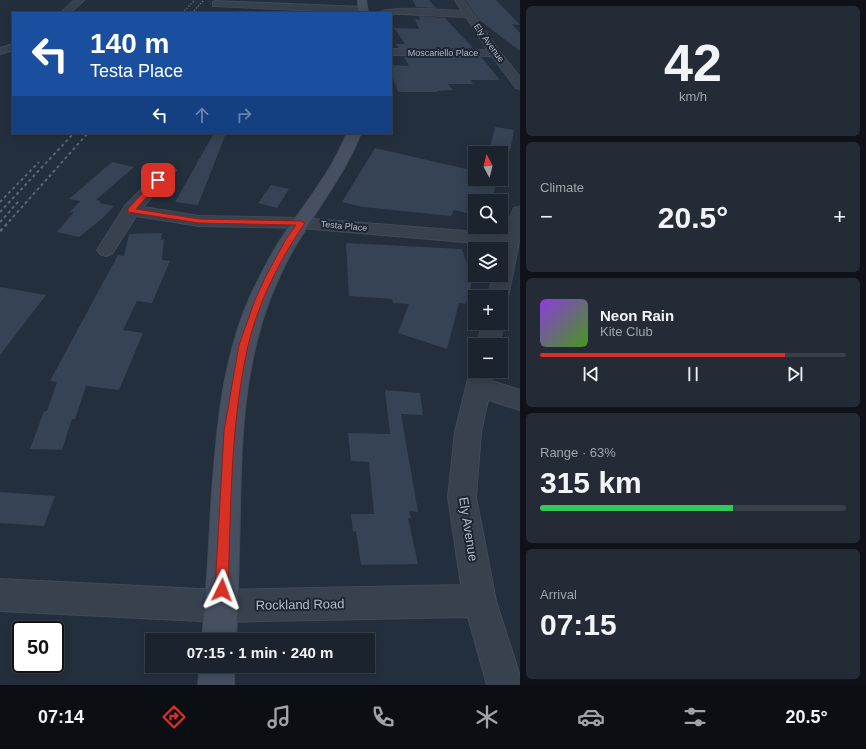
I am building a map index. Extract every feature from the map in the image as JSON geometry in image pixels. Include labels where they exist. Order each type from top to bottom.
[{"type":"main road","points":[[362,0],[363,12]]},
{"type":"main road","points":[[219,633],[229,431],[244,345],[267,283],[290,239],[319,197],[350,146],[354,134]]},
{"type":"main road","points":[[216,685],[217,673]]},
{"type":"street","points":[[66,12],[80,0]]},
{"type":"street","name":"Ely Avenue","points":[[459,0],[495,53],[520,85]]},
{"type":"street","points":[[216,4],[363,12]]},
{"type":"street","points":[[392,12],[468,14]]},
{"type":"street","points":[[0,51],[12,46]]},
{"type":"street","name":"Moscariello Place","points":[[392,52],[495,53]]},
{"type":"street","points":[[0,57],[12,59]]},
{"type":"street","points":[[106,250],[131,210],[168,170]]},
{"type":"street","name":"Testa Place","points":[[131,210],[199,221],[301,223],[510,240]]},
{"type":"street","points":[[499,290],[510,240],[520,212]]},
{"type":"street","points":[[481,379],[520,400]]},
{"type":"street","name":"Ely Avenue","points":[[481,379],[468,432],[462,497],[480,601],[505,685]]},
{"type":"street","name":"Rockland Road","points":[[0,595],[221,606],[480,601]]},
{"type":"building","points":[[413,0],[429,0],[436,8],[416,7]]},
{"type":"building","points":[[465,0],[496,0],[520,25],[512,24],[520,33],[520,51],[478,19]]},
{"type":"building","points":[[419,16],[445,18],[473,48],[398,48],[396,44],[405,44],[394,28],[419,29],[415,19],[420,20]]},
{"type":"building","points":[[404,57],[481,57],[500,80],[471,80],[473,84],[448,84],[453,90],[437,91],[439,92],[398,92],[392,75],[392,65],[409,66]]},
{"type":"building","points":[[495,127],[514,130],[510,151],[508,151],[508,146],[490,146]]},
{"type":"building","points":[[213,134],[226,134],[198,205],[175,202]]},
{"type":"building","points":[[375,148],[468,169],[468,186],[495,186],[494,194],[468,194],[468,213],[454,210],[451,216],[363,207],[342,202]]},
{"type":"building","points":[[112,162],[134,167],[96,200],[101,201],[99,203],[114,206],[104,217],[79,237],[57,232],[74,212],[70,212],[80,201],[69,199]]},
{"type":"building","points":[[271,185],[289,189],[277,208],[258,203]]},
{"type":"building","points":[[162,233],[161,240],[164,239],[162,260],[170,261],[152,303],[137,301],[123,330],[143,333],[119,390],[86,386],[75,419],[72,419],[62,450],[30,449],[44,411],[47,411],[57,382],[50,381],[118,255],[124,256],[129,234]]},
{"type":"building","points":[[346,243],[462,249],[468,268],[468,282],[472,282],[470,290],[468,290],[466,304],[459,303],[447,349],[398,333],[409,304],[393,303],[392,299],[349,296]]},
{"type":"building","points":[[0,287],[46,295],[0,355]]},
{"type":"building","points":[[385,390],[420,393],[423,415],[401,414],[418,512],[409,511],[411,518],[408,518],[418,564],[361,565],[356,531],[353,532],[351,514],[374,514],[369,462],[351,461],[348,433],[390,434]]},
{"type":"building","points":[[0,492],[55,496],[44,526],[0,523]]},
{"type":"railway","points":[[183,12],[195,0]]},
{"type":"railway","points":[[193,12],[204,0]]},
{"type":"railway","points":[[0,212],[73,134]]},
{"type":"railway","points":[[5,226],[87,134]]},
{"type":"railway","points":[[0,202],[39,162]]},
{"type":"railway","points":[[0,222],[19,201]]},
{"type":"railway","points":[[0,231],[5,226]]},
{"type":"route","points":[[158,180],[131,210],[199,221],[301,223],[290,239],[269,278],[259,300],[244,345],[229,431],[222,590]]}]
